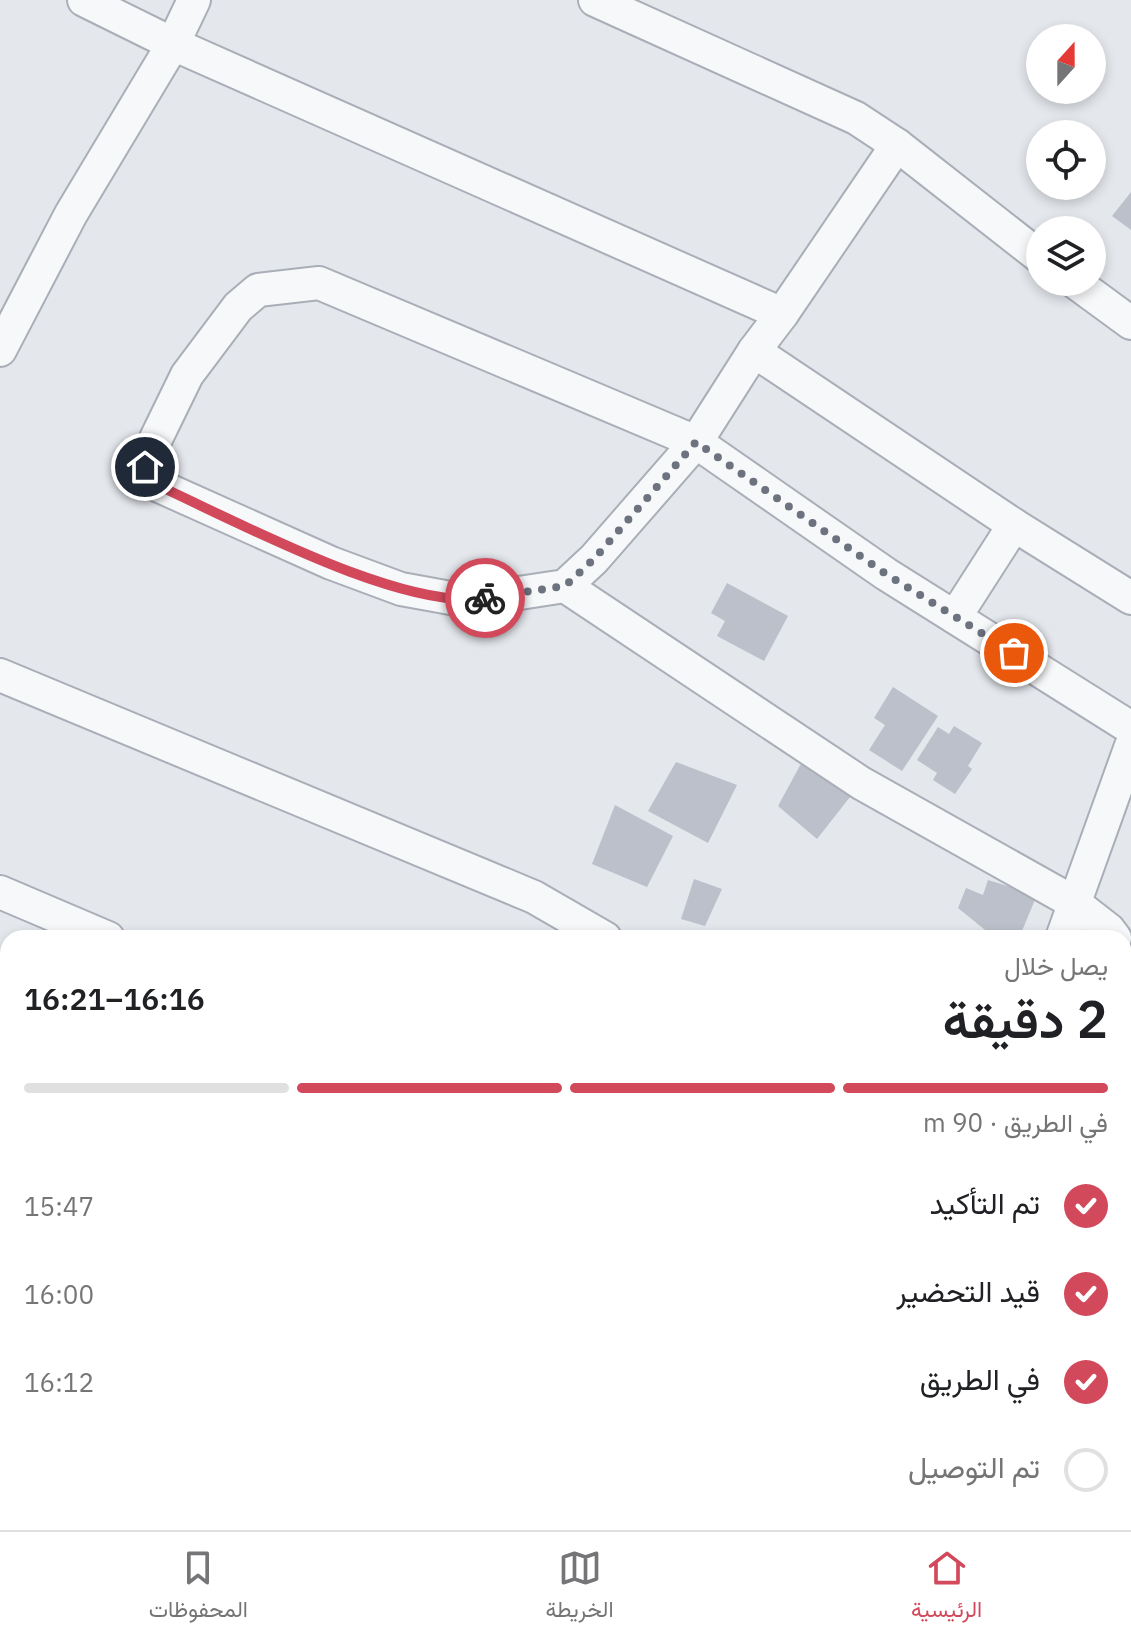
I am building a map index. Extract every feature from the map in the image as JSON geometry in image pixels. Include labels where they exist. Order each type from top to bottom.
[{"type":"street","points":[[84,0],[173,44],[782,314]]},
{"type":"street","points":[[0,350],[71,214],[173,44],[194,0]]},
{"type":"street","points":[[595,0],[856,118],[897,145],[1026,246]]},
{"type":"street","points":[[897,145],[754,351],[696,442],[594,559],[565,586],[467,601],[401,589],[331,563],[157,485],[148,478],[145,467],[147,457],[187,375],[244,301],[258,290],[319,283],[696,442],[886,574],[1131,728]]},
{"type":"street","points":[[1094,296],[1131,323]]},
{"type":"street","points":[[754,351],[1014,525],[1131,598]]},
{"type":"street","points":[[955,617],[1014,525]]},
{"type":"street","points":[[565,586],[861,783],[1073,902],[1109,930]]},
{"type":"street","points":[[0,675],[534,897],[591,930]]},
{"type":"street","points":[[1064,930],[1131,746]]},
{"type":"street","points":[[0,892],[89,930]]},
{"type":"building","points":[[1131,192],[1131,230],[1112,216]]},
{"type":"building","points":[[727,583],[788,616],[764,661],[717,636],[725,621],[711,613]]},
{"type":"building","points":[[893,687],[938,716],[902,771],[869,750],[885,725],[874,718]]},
{"type":"building","points":[[954,726],[982,743],[968,766],[972,769],[955,794],[933,780],[937,773],[917,760],[938,727],[949,734]]},
{"type":"building","points":[[809,749],[861,783],[817,839],[778,806]]},
{"type":"building","points":[[676,762],[737,785],[708,843],[648,811]]},
{"type":"building","points":[[615,805],[673,836],[647,887],[592,864]]},
{"type":"building","points":[[694,879],[722,889],[705,926],[681,919]]},
{"type":"building","points":[[988,880],[1037,895],[1022,930],[985,930],[958,908],[966,888],[983,895]]},
{"type":"way so far","points":[[485,598],[565,586],[594,559],[696,442],[886,574],[1014,653]]},
{"type":"route","points":[[145,467],[148,478],[157,485],[331,563],[401,589],[467,601],[485,598]]}]
